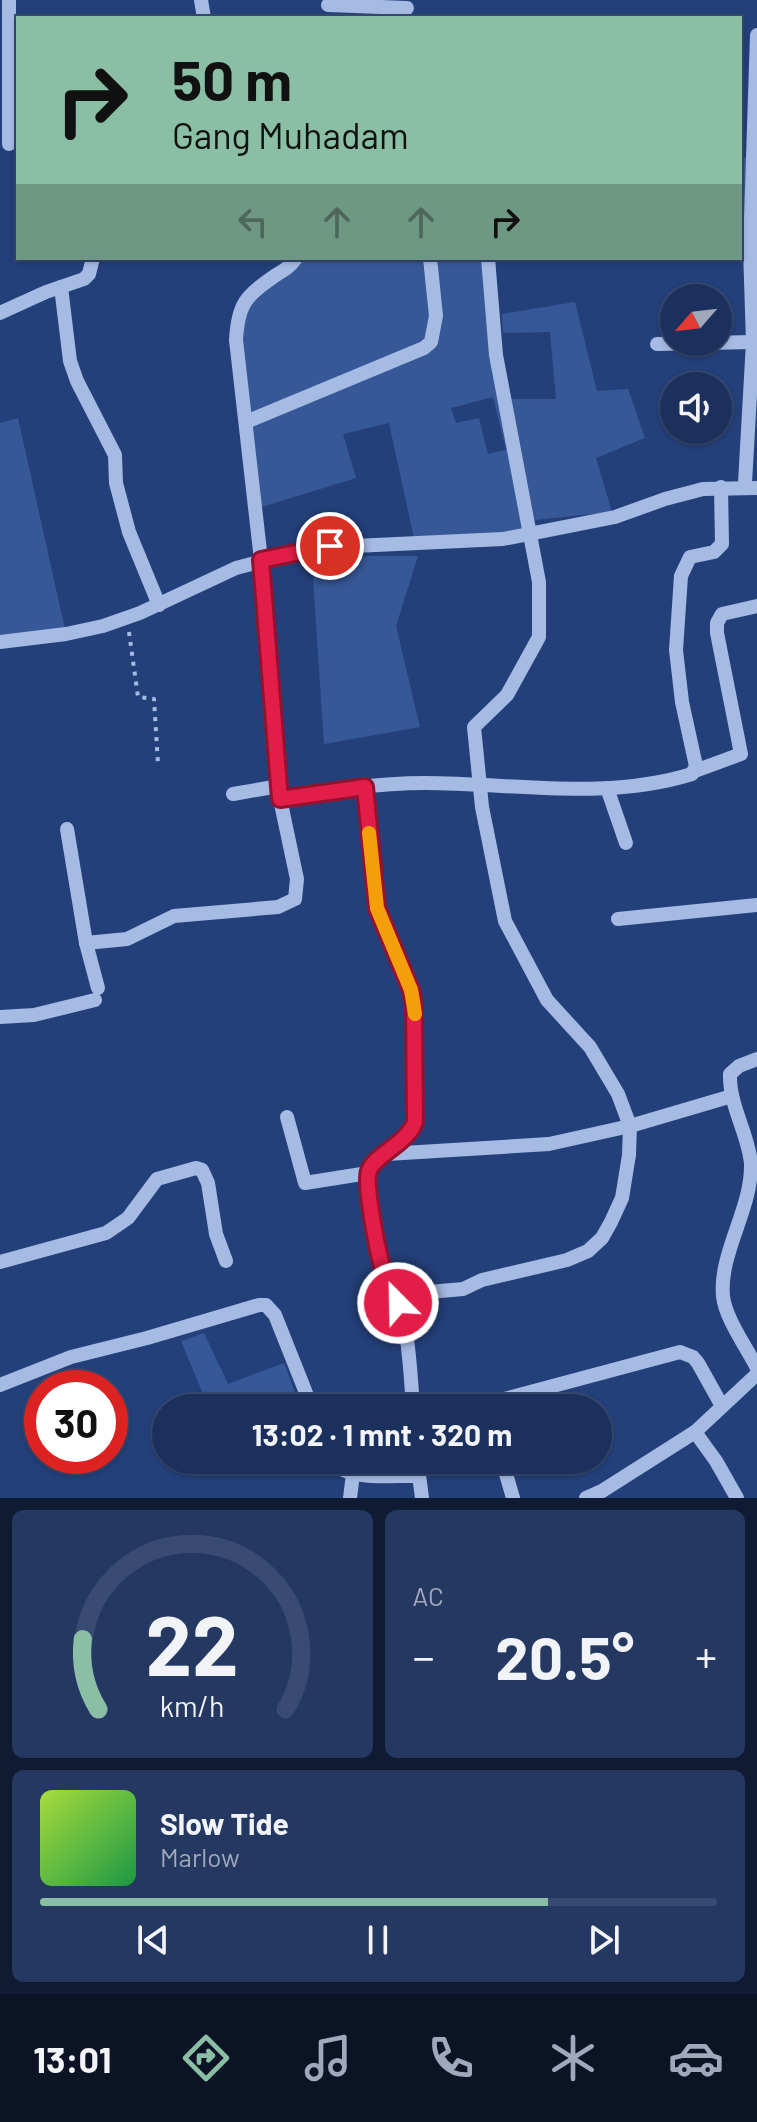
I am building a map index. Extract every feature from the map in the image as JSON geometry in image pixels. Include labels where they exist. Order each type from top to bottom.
[{"type":"street","points":[[9,0],[9,143]]},
{"type":"street","points":[[327,8],[407,8]]},
{"type":"street","points":[[0,642],[86,631],[128,618],[215,576],[261,560],[330,546],[478,541],[531,533],[615,517],[684,493],[751,486],[753,274],[745,248],[746,157],[755,107],[757,35]]},
{"type":"street","points":[[0,313],[84,279],[89,274],[92,260]]},
{"type":"street","points":[[86,943],[127,939],[174,916],[278,907],[295,899],[298,891],[279,792],[261,560],[236,340],[238,313],[251,295],[294,260]]},
{"type":"street","points":[[246,422],[424,348],[431,342],[436,316],[430,260]]},
{"type":"street","points":[[396,1295],[463,1289],[482,1280],[567,1260],[588,1251],[602,1238],[622,1198],[629,1155],[630,1126],[605,1071],[590,1047],[547,1000],[505,921],[480,786],[474,727],[507,695],[539,637],[539,582],[496,355],[488,260]]},
{"type":"street","points":[[61,287],[70,361],[115,455],[116,483],[129,532],[159,605]]},
{"type":"street","points":[[657,344],[753,342]]},
{"type":"street","points":[[695,771],[677,661],[680,581],[690,557],[714,552],[722,544],[721,487]]},
{"type":"street","points":[[233,794],[424,783],[607,788],[684,776],[741,754],[717,623],[722,614],[757,606]]},
{"type":"street","points":[[365,787],[377,908],[411,990],[415,1019],[415,1122],[407,1136],[372,1165],[368,1173],[383,1268],[396,1295],[406,1328],[412,1394]]},
{"type":"street","points":[[607,788],[626,843]]},
{"type":"street","points":[[0,1017],[34,1015],[97,994],[67,829]]},
{"type":"street","points":[[618,919],[757,905]]},
{"type":"street","points":[[586,1498],[609,1494],[695,1432],[757,1371],[729,1316],[723,1296],[727,1267],[754,1160],[732,1096],[730,1074],[739,1066],[757,1059]]},
{"type":"street","points":[[387,1154],[549,1144],[630,1126],[732,1096]]},
{"type":"street","points":[[287,1117],[305,1183],[368,1173]]},
{"type":"street","points":[[0,1262],[106,1233],[128,1218],[157,1179],[196,1168],[202,1170],[208,1183],[212,1220],[226,1261]]},
{"type":"street","points":[[0,1385],[71,1357],[259,1305],[271,1308],[275,1315],[306,1394]]},
{"type":"street","points":[[523,1394],[680,1352],[693,1357],[698,1363],[722,1406]]},
{"type":"street","points":[[695,1432],[737,1498]]},
{"type":"street","points":[[350,1498],[353,1474],[418,1476],[422,1498]]},
{"type":"street","points":[[506,1474],[513,1498]]},
{"type":"path","points":[[128,618],[138,697],[154,699],[158,764]]},
{"type":"shaded area","points":[[752,157],[750,249],[742,248],[742,158]]},
{"type":"shaded area","points":[[294,260],[488,260],[496,355],[531,533],[415,543],[389,423],[343,434],[356,478],[255,509],[236,340],[244,302]],"holes":[[[493,397],[506,450],[488,454],[479,418],[456,423],[451,408]]]},
{"type":"shaded area","points":[[575,302],[597,391],[628,389],[645,438],[596,458],[612,512],[535,520],[508,399],[556,399],[550,332],[503,333],[502,314]]},
{"type":"shaded area","points":[[18,418],[66,634],[0,642],[0,423]]},
{"type":"shaded area","points":[[344,556],[418,556],[396,626],[420,727],[324,744],[312,563]]},
{"type":"shaded area","points":[[204,1333],[228,1384],[284,1363],[296,1394],[203,1394],[181,1341]]},
{"type":"slow traffic","points":[[369,833],[380,921],[411,990],[415,1014]]},
{"type":"route","points":[[330,546],[261,560],[280,799],[365,787],[377,908],[411,990],[415,1019],[413,1129],[372,1165],[368,1173],[383,1268],[398,1303]]}]
